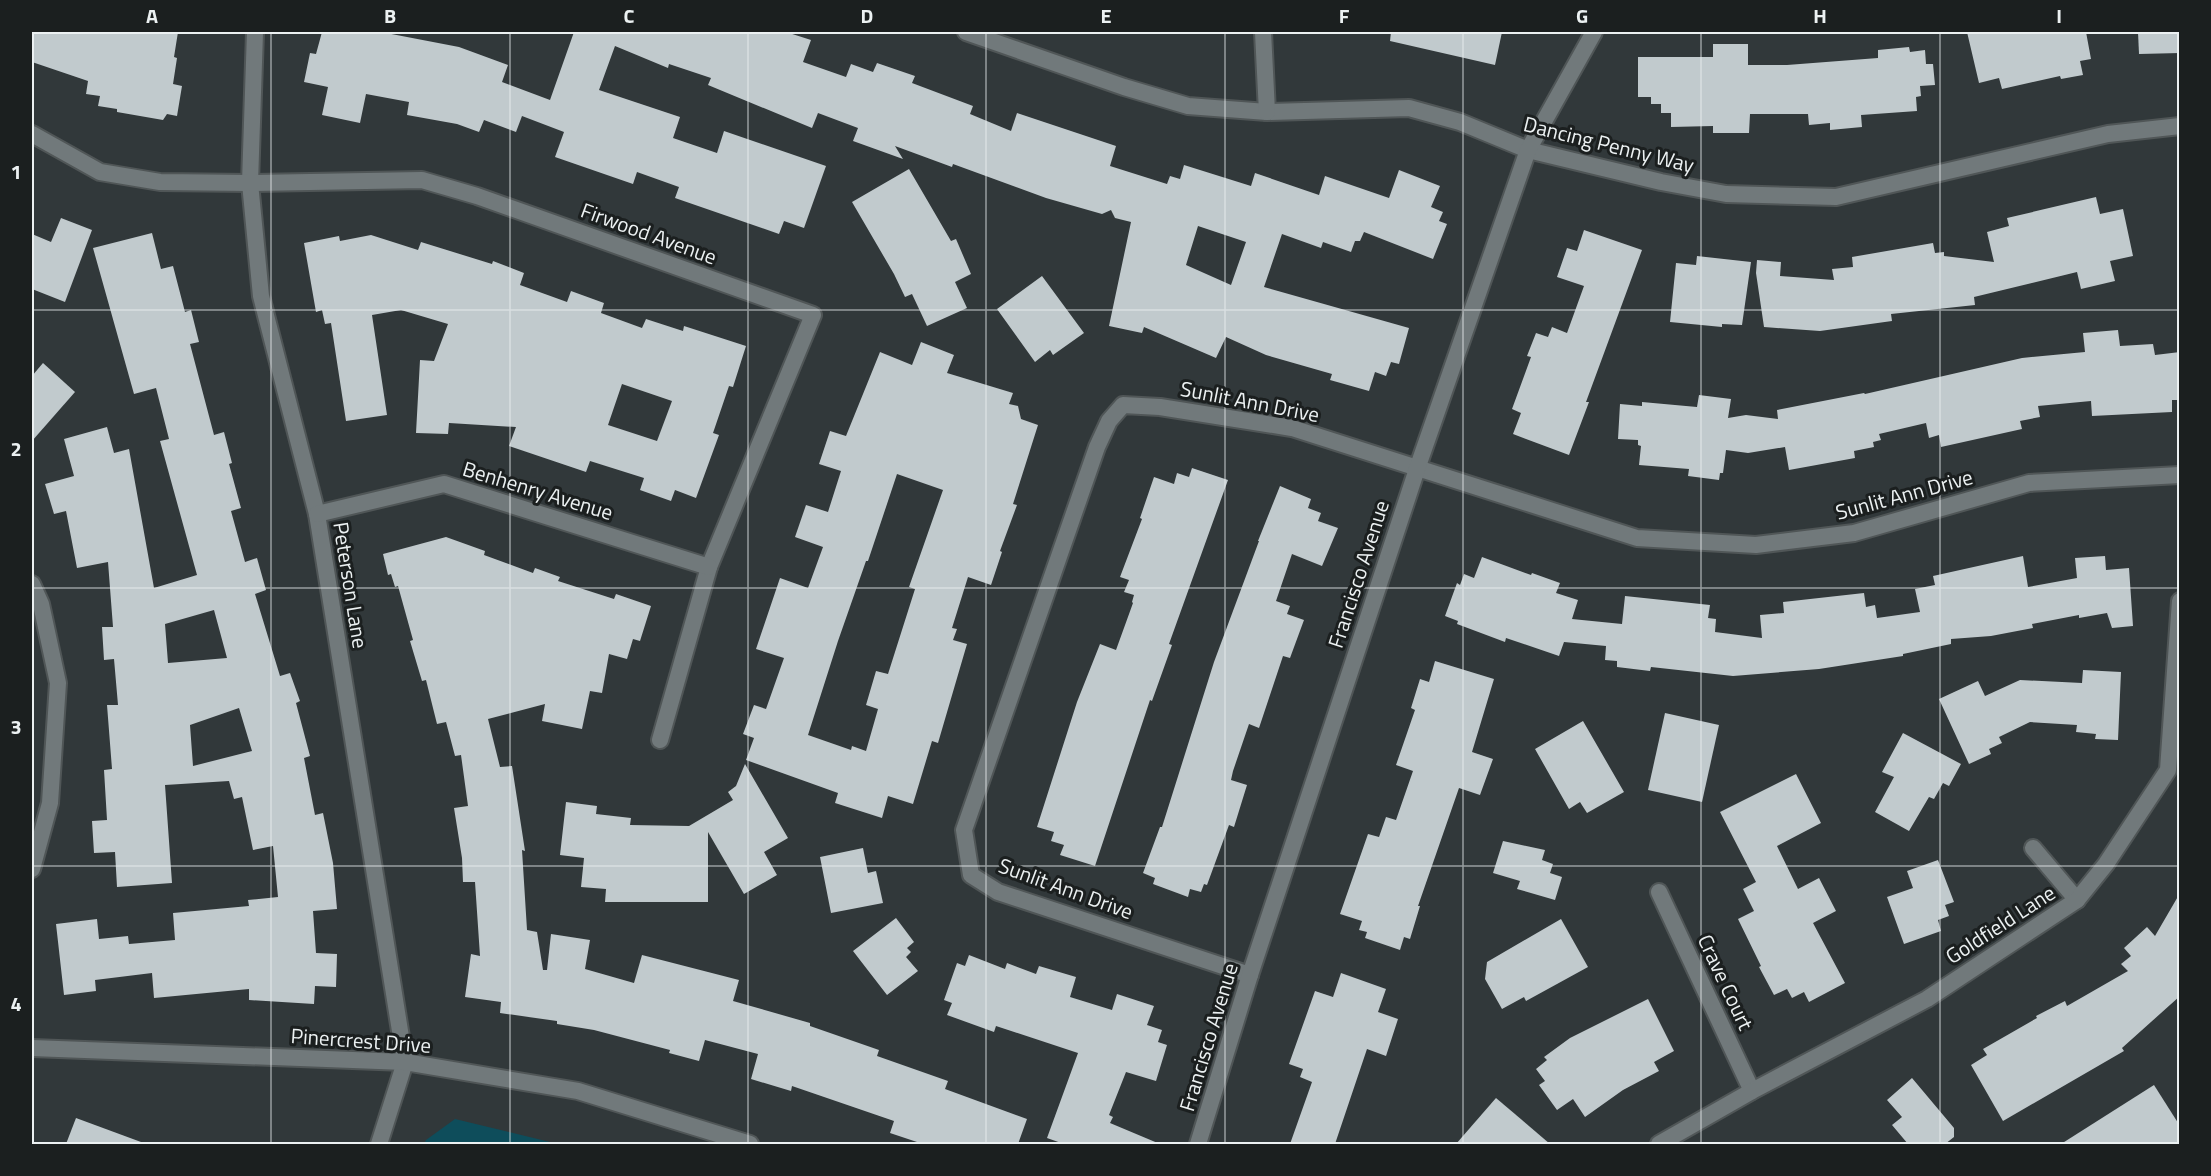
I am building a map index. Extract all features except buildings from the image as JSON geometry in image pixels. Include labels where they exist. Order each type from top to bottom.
[{"type":"street","name":"Peterson Lane","points":[[255,32],[250,183],[261,296],[317,514],[405,1062],[379,1144]]},
{"type":"street","name":"Dancing Penny Way","points":[[966,32],[1124,87],[1188,106],[1267,112],[1409,108],[1460,122],[1528,150],[1661,182],[1726,194],[1836,197],[2108,134],[2180,126]]},
{"type":"street","points":[[1263,32],[1267,112]]},
{"type":"street","name":"Francisco Avenue","points":[[1198,1144],[1250,975],[1417,469],[1528,150],[1594,32]]},
{"type":"street","name":"Firwood Avenue","points":[[32,134],[100,172],[160,182],[422,180],[477,196],[813,315],[709,567],[660,740]]},
{"type":"street","name":"Sunlit Ann Drive","points":[[1250,975],[998,892],[971,876],[964,830],[1097,447],[1109,421],[1123,405],[1160,407],[1293,428],[1637,538],[1756,545],[1854,533],[2029,483],[2180,475]]},
{"type":"street","name":"Benhenry Avenue","points":[[317,514],[444,484],[709,567]]},
{"type":"street","points":[[32,584],[41,604],[57,683],[50,803],[32,869]]},
{"type":"street","name":"Goldfield Lane","points":[[1659,1144],[1752,1091],[1927,999],[2078,900],[2106,864],[2168,770],[2180,601]]},
{"type":"street","points":[[2033,848],[2078,900]]},
{"type":"street","name":"Crave Court","points":[[1659,892],[1752,1091]]},
{"type":"street","name":"Pinercrest Drive","points":[[32,1048],[405,1062],[578,1091],[750,1144]]},
{"type":"shaded area","points":[[455,1119],[558,1144],[424,1144],[426,1140]]}]
